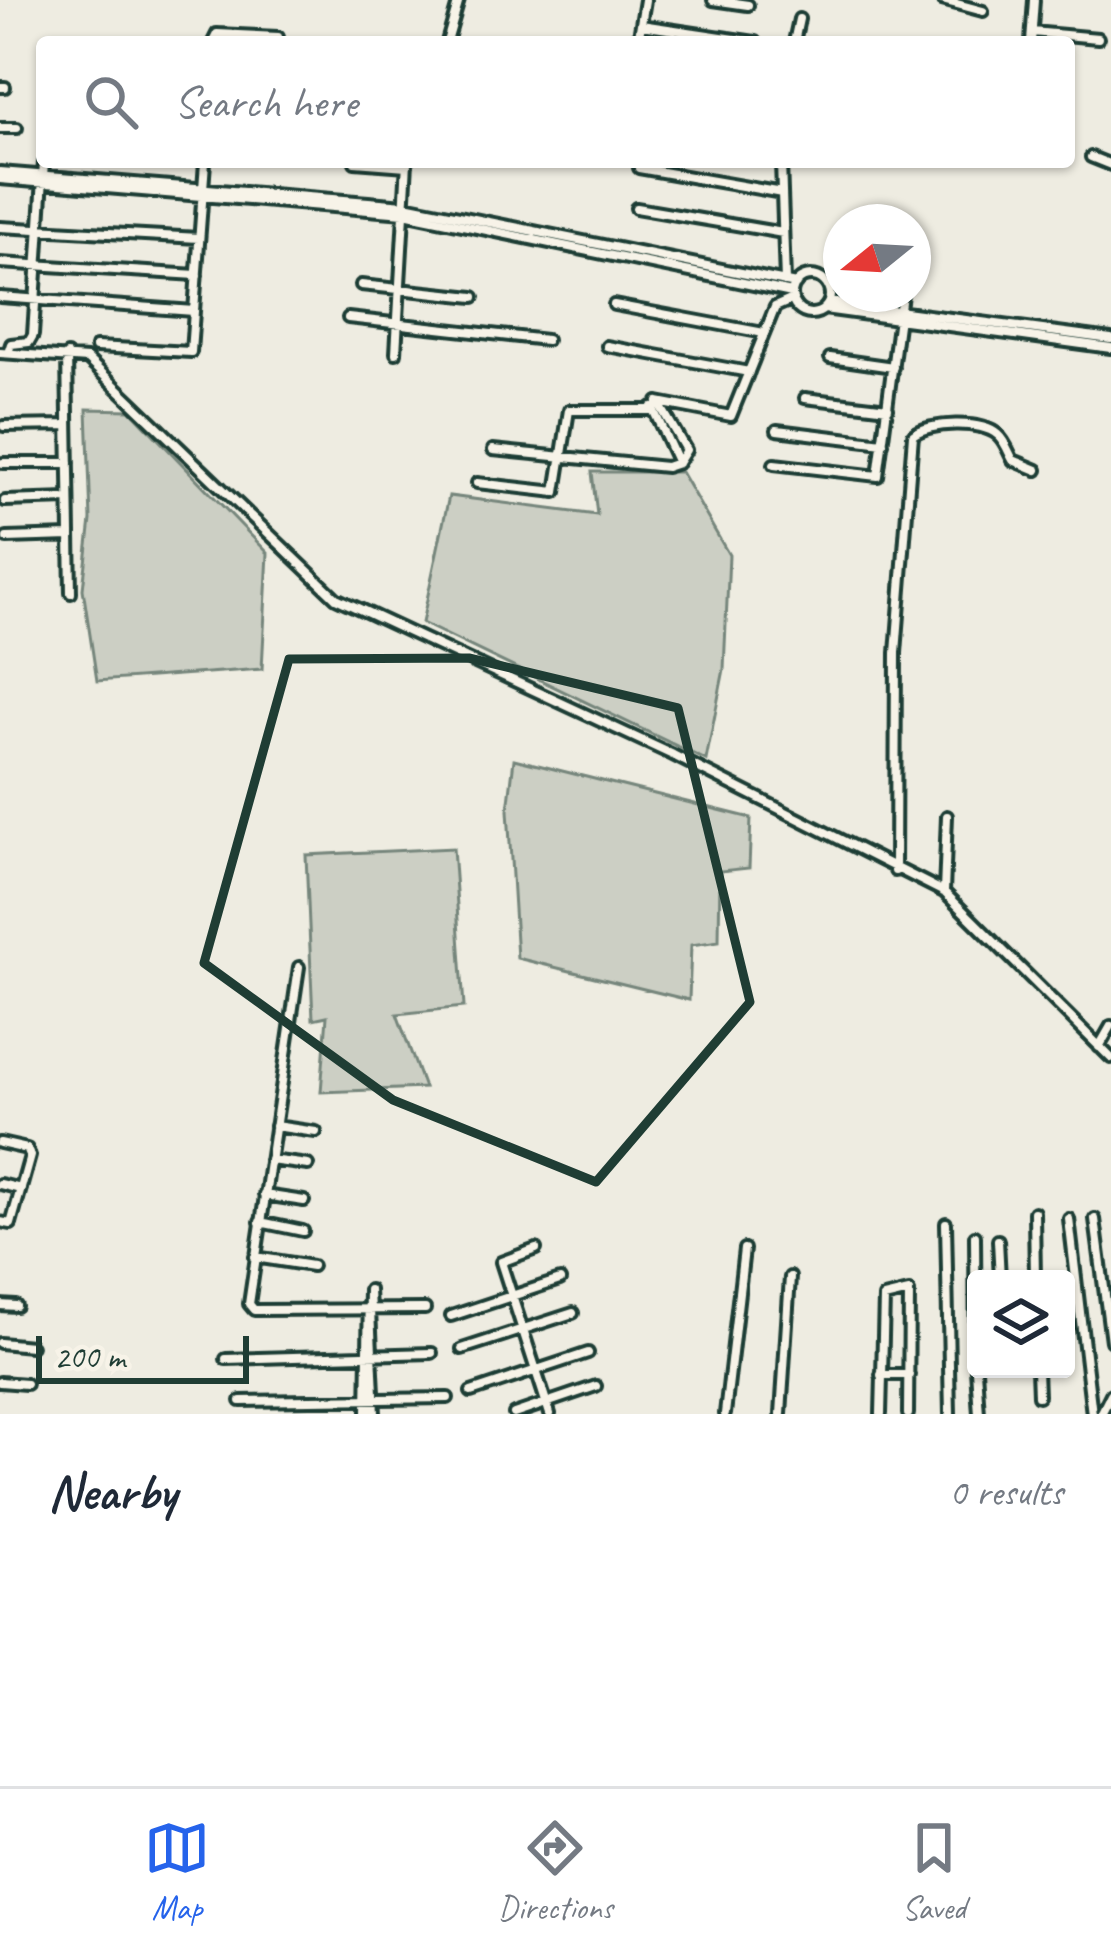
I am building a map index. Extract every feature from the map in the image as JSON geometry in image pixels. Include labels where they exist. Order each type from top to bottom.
[{"type":"street","points":[[449,36],[459,0]]},
{"type":"street","points":[[639,36],[645,0]]},
{"type":"street","points":[[713,0],[748,5]]},
{"type":"street","points":[[942,0],[983,11]]},
{"type":"street","points":[[1031,36],[1034,0]]},
{"type":"street","points":[[795,36],[799,19]]},
{"type":"street","points":[[640,25],[714,36]]},
{"type":"street","points":[[216,36],[258,36]]},
{"type":"street","points":[[1075,38],[1098,38]]},
{"type":"street","points":[[0,128],[17,128]]},
{"type":"street","points":[[1091,157],[1111,165]]},
{"type":"street","points":[[4,353],[11,344],[32,339],[43,168]]},
{"type":"street","points":[[96,347],[188,355],[204,168]]},
{"type":"street","points":[[396,353],[407,168]]},
{"type":"street","points":[[639,168],[782,194]]},
{"type":"street","points":[[782,168],[784,282]]},
{"type":"street","points":[[0,176],[404,209],[784,282],[806,314],[823,306]]},
{"type":"street","points":[[636,208],[783,233]]},
{"type":"street","points":[[404,209],[794,292]]},
{"type":"street","points":[[0,227],[199,238]]},
{"type":"street","points":[[0,263],[197,275]]},
{"type":"street","points":[[477,483],[556,492],[572,408],[655,406],[668,400],[728,417],[777,304],[805,277],[821,280],[823,290]]},
{"type":"street","points":[[361,285],[474,297]]},
{"type":"street","points":[[0,297],[194,311]]},
{"type":"street","points":[[614,305],[764,333]]},
{"type":"street","points":[[872,312],[1111,344]]},
{"type":"street","points":[[774,464],[873,478],[879,473],[900,312]]},
{"type":"street","points":[[348,318],[546,340]]},
{"type":"street","points":[[607,346],[749,372]]},
{"type":"street","points":[[4,353],[67,355],[95,366],[272,542],[340,601],[670,753],[944,892],[1111,1058]]},
{"type":"street","points":[[67,355],[71,593]]},
{"type":"street","points":[[830,358],[893,367]]},
{"type":"street","points":[[805,398],[888,407]]},
{"type":"street","points":[[493,449],[665,467],[678,463],[686,450],[655,406]]},
{"type":"street","points":[[4,426],[68,425]]},
{"type":"street","points":[[896,871],[896,653],[913,435],[935,426],[990,430],[1001,438],[1013,460],[1037,470]]},
{"type":"street","points":[[778,430],[883,443]]},
{"type":"street","points":[[3,464],[69,464]]},
{"type":"street","points":[[5,501],[69,499]]},
{"type":"street","points":[[7,538],[70,536]]},
{"type":"street","points":[[944,892],[947,816]]},
{"type":"street","points":[[299,968],[248,1299],[254,1310],[425,1309]]},
{"type":"street","points":[[1099,1047],[1111,1026]]},
{"type":"street","points":[[275,1126],[316,1132]]},
{"type":"street","points":[[0,1143],[29,1153],[11,1224],[0,1222]]},
{"type":"street","points":[[270,1160],[308,1165]]},
{"type":"street","points":[[0,1184],[21,1189]]},
{"type":"street","points":[[264,1196],[304,1201]]},
{"type":"street","points":[[1034,1212],[1035,1270]]},
{"type":"street","points":[[1070,1219],[1097,1414]]},
{"type":"street","points":[[1095,1219],[1111,1341]]},
{"type":"street","points":[[260,1222],[303,1231]]},
{"type":"street","points":[[946,1222],[950,1414]]},
{"type":"street","points":[[975,1236],[975,1270]]},
{"type":"street","points":[[998,1240],[1000,1270]]},
{"type":"street","points":[[536,1249],[501,1262],[550,1414]]},
{"type":"street","points":[[725,1414],[744,1249]]},
{"type":"street","points":[[255,1257],[312,1265]]},
{"type":"street","points":[[781,1414],[790,1277]]},
{"type":"street","points":[[451,1316],[560,1280]]},
{"type":"street","points":[[881,1414],[884,1298],[908,1292],[908,1414]]},
{"type":"street","points":[[0,1305],[16,1306]]},
{"type":"street","points":[[369,1309],[371,1414]]},
{"type":"street","points":[[462,1349],[573,1313]]},
{"type":"street","points":[[948,1317],[967,1316]]},
{"type":"street","points":[[0,1343],[31,1346]]},
{"type":"street","points":[[226,1359],[431,1353]]},
{"type":"street","points":[[471,1392],[588,1353]]},
{"type":"street","points":[[881,1375],[909,1375]]},
{"type":"street","points":[[977,1378],[979,1414]]},
{"type":"street","points":[[1037,1378],[1038,1396]]},
{"type":"street","points":[[0,1382],[26,1384]]},
{"type":"street","points":[[514,1414],[596,1386]]},
{"type":"street","points":[[1097,1414],[1111,1394]]},
{"type":"street","points":[[241,1401],[448,1398]]},
{"type":"highlighted area","points":[[469,658],[678,708],[750,1002],[596,1182],[393,1100],[204,963],[289,659]]},
{"type":"shaded area","points":[[87,409],[130,410],[268,553],[262,669],[97,681],[83,589],[91,520]]},
{"type":"shaded area","points":[[592,472],[681,472],[729,555],[724,669],[706,760],[422,623],[449,496],[597,515]]},
{"type":"shaded area","points":[[514,759],[751,818],[749,868],[720,871],[719,941],[691,945],[689,1000],[517,958],[508,810]]},
{"type":"shaded area","points":[[453,848],[464,1007],[397,1014],[424,1088],[321,1092],[327,1016],[313,1019],[306,855]]}]
